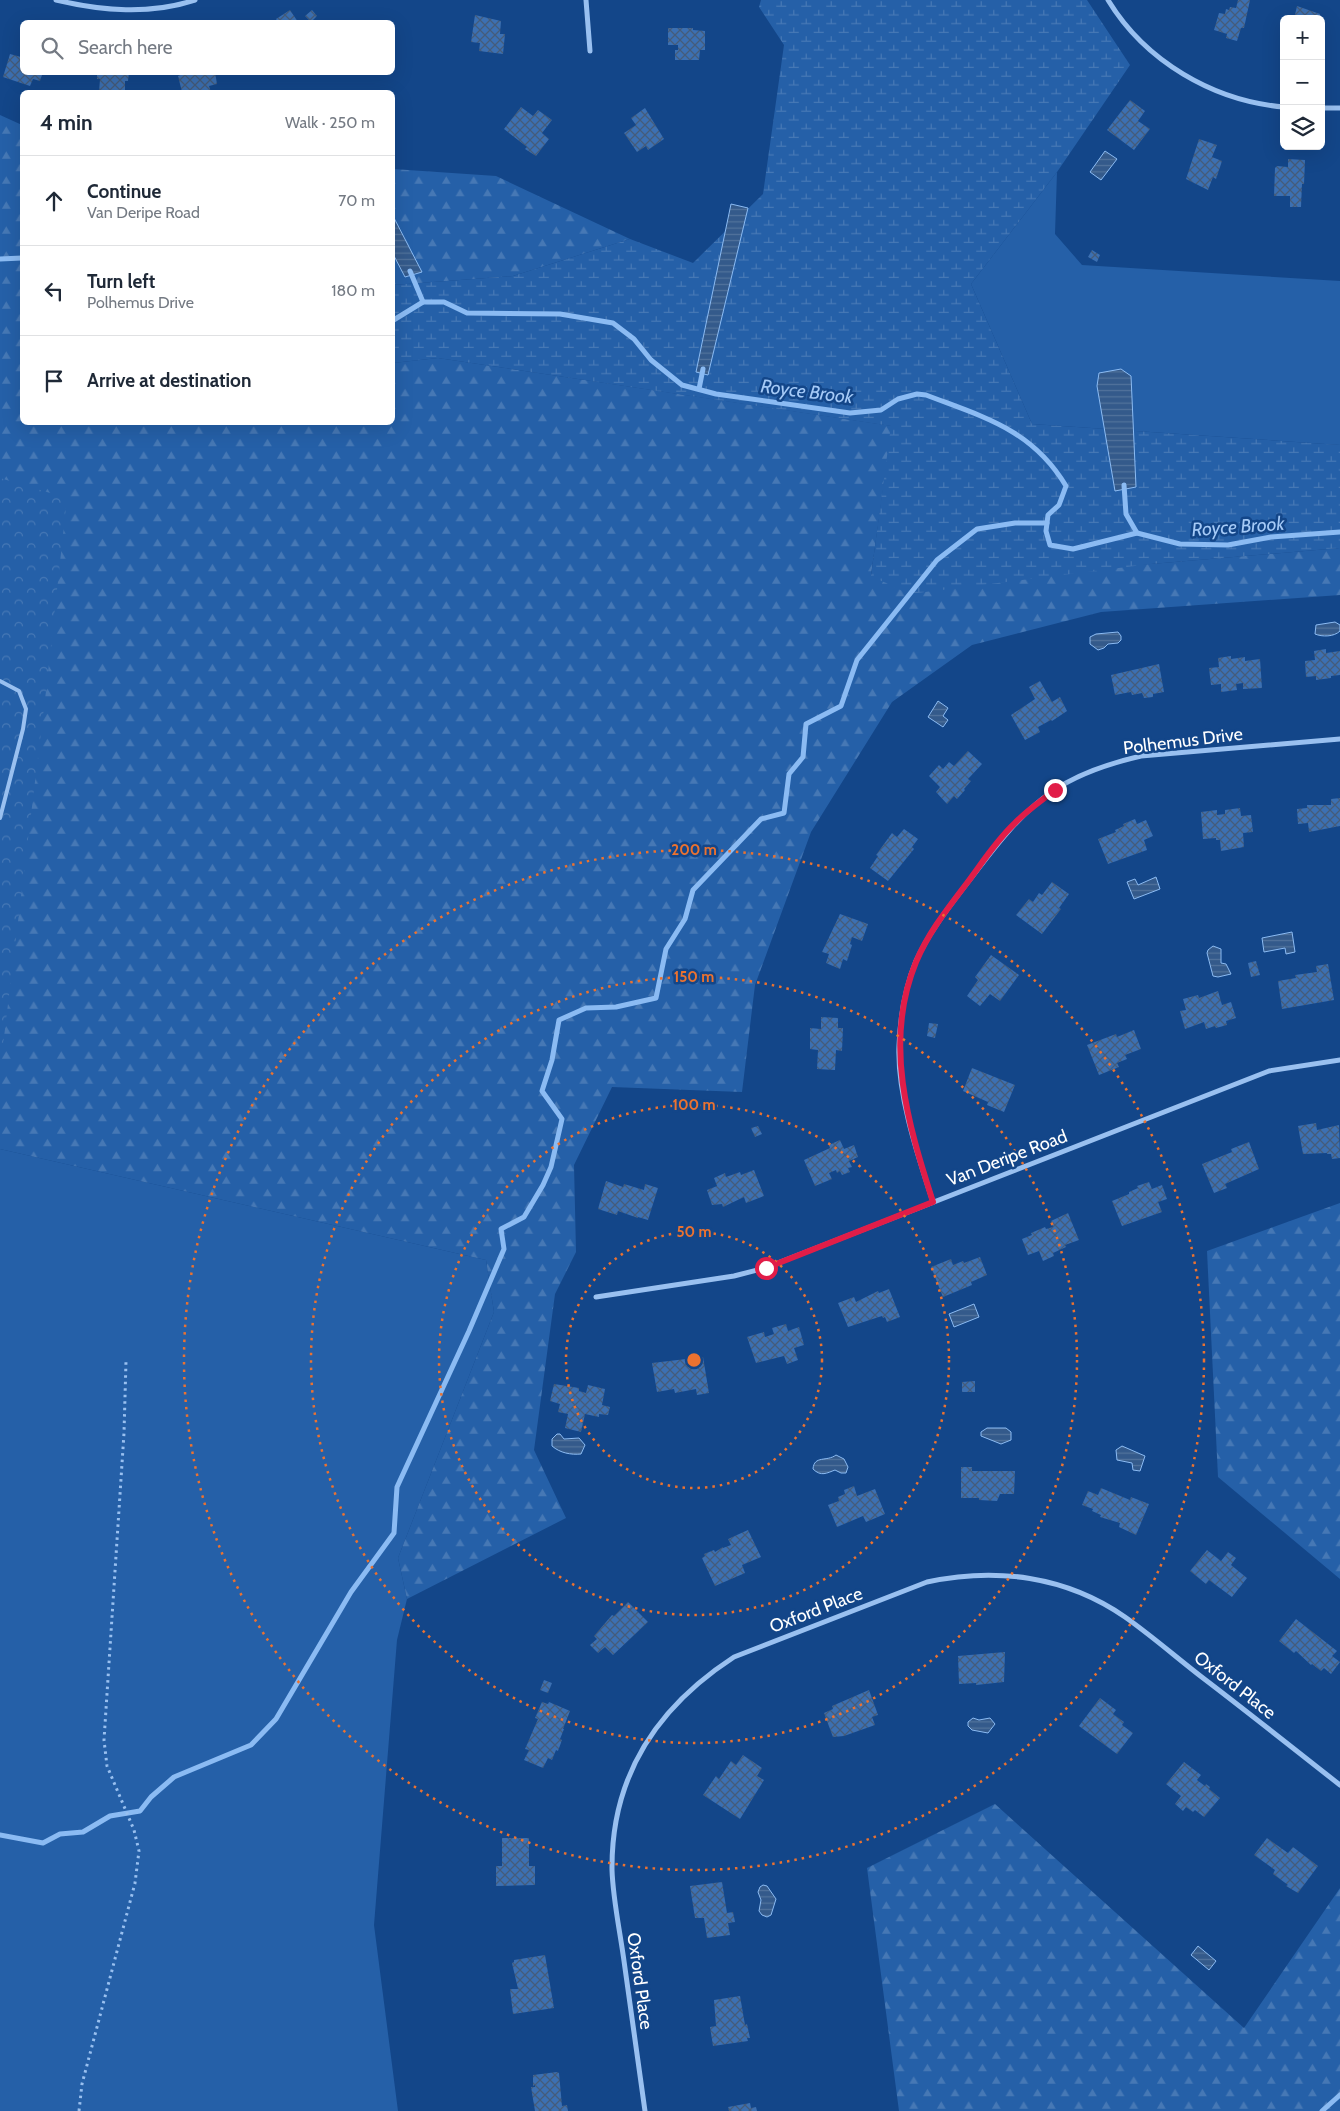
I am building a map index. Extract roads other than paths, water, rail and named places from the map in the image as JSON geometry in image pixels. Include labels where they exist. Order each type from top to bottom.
[{"type":"street","points":[[56,0],[85,7],[134,10],[159,8],[195,0]]},
{"type":"street","points":[[586,0],[590,51]]},
{"type":"street","points":[[1108,0],[1141,42],[1185,75],[1213,90],[1241,100],[1280,106]]},
{"type":"street","points":[[1325,108],[1340,108]]},
{"type":"street","name":"Polhemus Drive","points":[[933,1202],[905,1105],[900,1077],[901,1018],[907,989],[916,962],[929,936],[1002,837],[1021,818],[1055,790],[1086,774],[1118,762],[1141,756],[1340,739]]},
{"type":"street","name":"Van Deripe Road","points":[[596,1297],[750,1272],[800,1255],[1269,1071],[1340,1060]]},
{"type":"street","name":"Oxford Place","points":[[645,2111],[612,1871],[617,1816],[631,1770],[656,1727],[688,1691],[734,1657],[927,1582],[980,1574],[1014,1575],[1050,1582],[1080,1592],[1125,1617],[1340,1785]]},
{"type":"lane","points":[[0,681],[19,691],[26,709],[23,729],[0,818]]},
{"type":"waterway","name":"Royce Brook","points":[[0,259],[20,258]]},
{"type":"waterway","points":[[410,271],[423,302]]},
{"type":"waterway","name":"Royce Brook","points":[[395,319],[423,302],[444,302],[467,313],[560,314],[613,323],[634,339],[651,360],[682,385],[716,394],[850,413],[881,410],[898,399],[917,394],[926,395],[1005,427],[1038,451],[1053,467],[1066,486],[1059,505],[1048,515],[1046,531],[1050,545],[1073,549],[1137,533],[1180,544],[1228,545],[1271,537],[1340,532]]},
{"type":"waterway","points":[[699,389],[703,369]]},
{"type":"waterway","points":[[1124,485],[1126,514],[1137,533]]},
{"type":"waterway","points":[[0,1835],[43,1843],[60,1834],[83,1832],[110,1816],[140,1811],[151,1797],[174,1777],[251,1745],[276,1719],[351,1592],[394,1533],[397,1487],[469,1331],[504,1249],[501,1229],[524,1217],[543,1185],[551,1167],[562,1119],[542,1091],[552,1060],[559,1020],[586,1008],[616,1007],[656,998],[666,949],[685,919],[693,890],[761,819],[784,813],[789,774],[803,757],[806,724],[841,706],[857,660],[937,560],[977,529],[1015,523],[1047,523]]},
{"type":"waterway","points":[[1322,2111],[1340,2095]]}]
